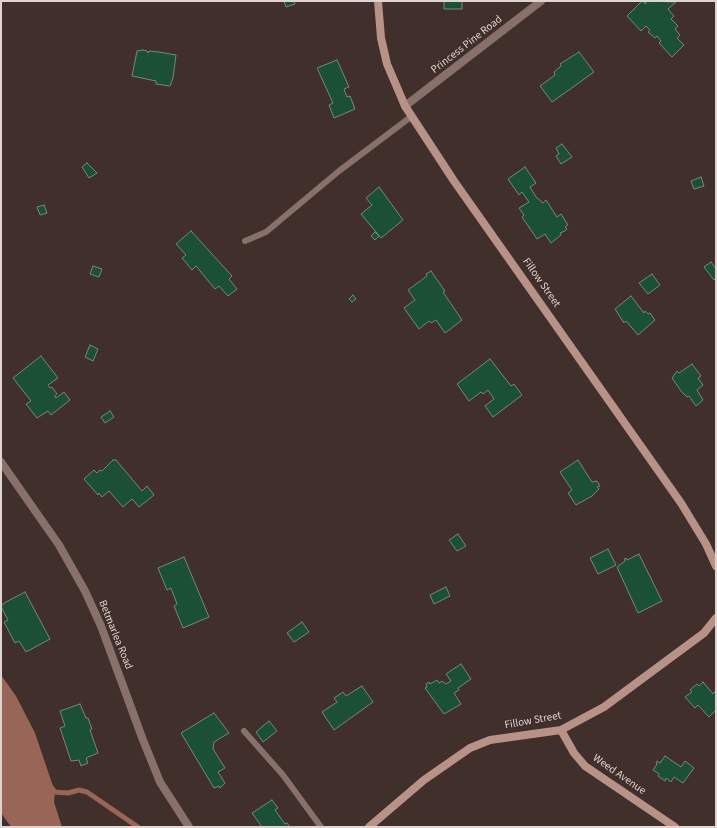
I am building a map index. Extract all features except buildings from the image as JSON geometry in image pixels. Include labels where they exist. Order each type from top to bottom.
[{"type":"main road","name":"Fillow Street","points":[[378,1],[381,38],[387,64],[405,106],[454,181],[681,503],[706,544],[716,566]]},
{"type":"main road","name":"Fillow Street","points":[[369,827],[424,780],[470,748],[490,740],[561,730],[604,707],[629,690],[704,633],[716,619]]},
{"type":"main road","name":"Weed Avenue","points":[[561,730],[574,753],[585,766],[675,827]]},
{"type":"street","name":"Princess Pine Road","points":[[405,106],[541,1]]},
{"type":"street","name":"Betmarlea Road","points":[[1,462],[59,544],[85,590],[101,626],[160,782],[189,827]]},
{"type":"lane","points":[[245,241],[266,232],[339,171],[412,116]]},
{"type":"lane","points":[[244,731],[282,775],[321,827]]},
{"type":"shaded area","points":[[1,675],[16,696],[35,733],[55,792],[54,802],[62,827],[11,827],[1,813]]},
{"type":"waterway","points":[[51,787],[55,792],[68,793],[79,790],[87,792],[138,827]]}]
